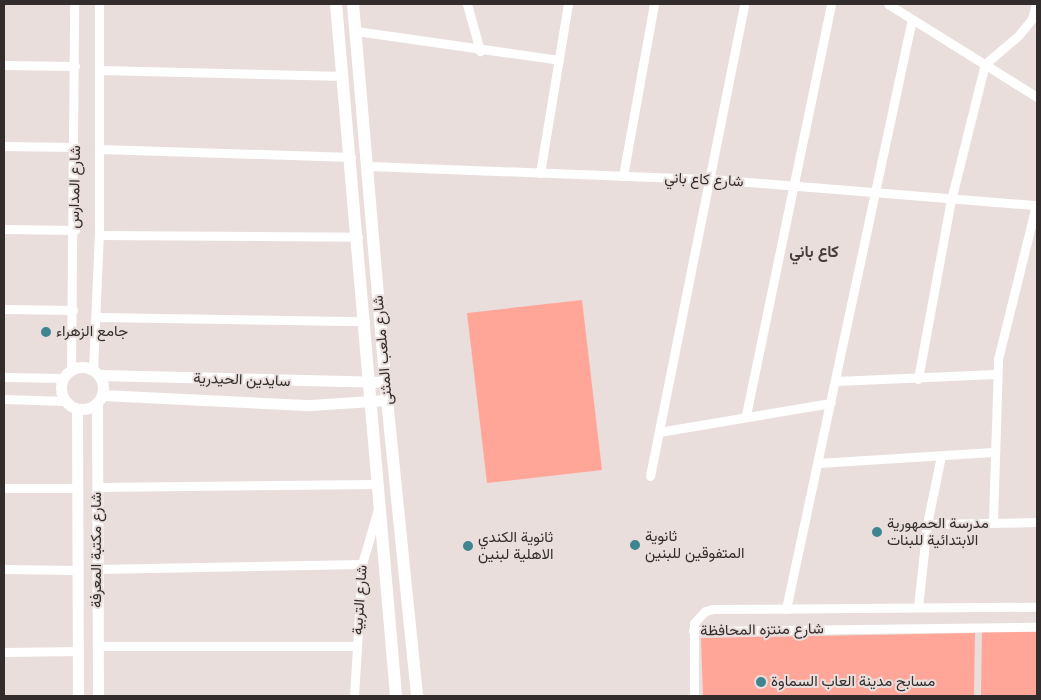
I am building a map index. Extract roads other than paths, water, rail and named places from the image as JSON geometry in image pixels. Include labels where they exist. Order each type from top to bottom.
[{"type":"main road","name":"شارع ملعب المثنى","points":[[336,4],[358,237],[396,696]]},
{"type":"main road","name":"شارع ملعب المثنى","points":[[353,4],[369,166],[387,400],[417,696]]},
{"type":"main road","points":[[340,43],[357,37]]},
{"type":"street","name":"شارع المدارس","points":[[68,374],[73,310],[75,230],[74,4]]},
{"type":"street","name":"شارع المدارس","points":[[96,373],[100,149],[99,4]]},
{"type":"street","points":[[467,4],[480,51]]},
{"type":"street","points":[[540,173],[568,4]]},
{"type":"street","points":[[623,176],[654,4]]},
{"type":"street","points":[[650,476],[711,179],[744,4]]},
{"type":"street","points":[[746,416],[790,186],[831,4]]},
{"type":"street","points":[[888,4],[1037,97]]},
{"type":"street","points":[[918,379],[951,200],[985,64],[1018,36],[1032,19],[1036,4]]},
{"type":"street","points":[[786,609],[912,19]]},
{"type":"street","points":[[357,37],[559,60]]},
{"type":"street","points":[[4,65],[75,66]]},
{"type":"street","points":[[99,70],[343,76]]},
{"type":"street","points":[[4,146],[76,147]]},
{"type":"street","points":[[100,149],[351,157]]},
{"type":"street","name":"شارع كاع باني","points":[[369,166],[711,179],[875,194],[1037,205]]},
{"type":"street","points":[[993,521],[996,374],[1037,205]]},
{"type":"street","points":[[4,229],[75,230]]},
{"type":"street","points":[[99,234],[358,237]]},
{"type":"street","points":[[4,309],[73,310]]},
{"type":"street","points":[[96,317],[364,321]]},
{"type":"street","points":[[4,377],[68,374],[82,367],[96,373],[103,385],[99,399],[77,409],[66,401],[62,390],[68,374]]},
{"type":"street","name":"سايدين الحيدرية","points":[[96,373],[386,382]]},
{"type":"street","points":[[836,381],[918,379],[996,374]]},
{"type":"street","points":[[4,399],[66,401]]},
{"type":"street","name":"سايدين الحيدرية","points":[[99,399],[310,405],[387,400]]},
{"type":"street","name":"شارع مكتبة المعرفة","points":[[98,696],[96,569],[99,399]]},
{"type":"street","points":[[659,432],[831,403]]},
{"type":"street","name":"شارع مكتبة المعرفة","points":[[77,409],[78,696]]},
{"type":"street","points":[[818,463],[993,452]]},
{"type":"street","points":[[918,607],[927,524],[941,456]]},
{"type":"street","points":[[97,487],[377,484]]},
{"type":"street","points":[[4,488],[78,488]]},
{"type":"street","name":"شارع التربية","points":[[354,696],[362,564],[379,506]]},
{"type":"street","points":[[927,524],[993,521],[1037,522]]},
{"type":"street","points":[[96,569],[362,564]]},
{"type":"street","points":[[4,569],[78,570]]},
{"type":"street","name":"شارع منتزه المحافظة","points":[[1037,607],[713,609],[698,616],[693,631],[1037,627]]},
{"type":"street","points":[[693,631],[694,696]]},
{"type":"street","points":[[98,646],[357,646]]},
{"type":"street","points":[[4,652],[78,651]]},
{"type":"place","name":"جامع الزهراء","points":[[46,332]]},
{"type":"place","name":"مدرسة الحمهورية الابتدائية للبنات","points":[[877,532]]},
{"type":"place","name":"ثانوية المتفوقين للبنين","points":[[635,545]]},
{"type":"place","name":"ثانوية الكندي الاهلية لبنين","points":[[468,546]]},
{"type":"place","name":"مسابح مدينة العاب السماوة","points":[[761,682]]},
{"type":"district","name":"كاع باني","points":[[814,252]]}]
